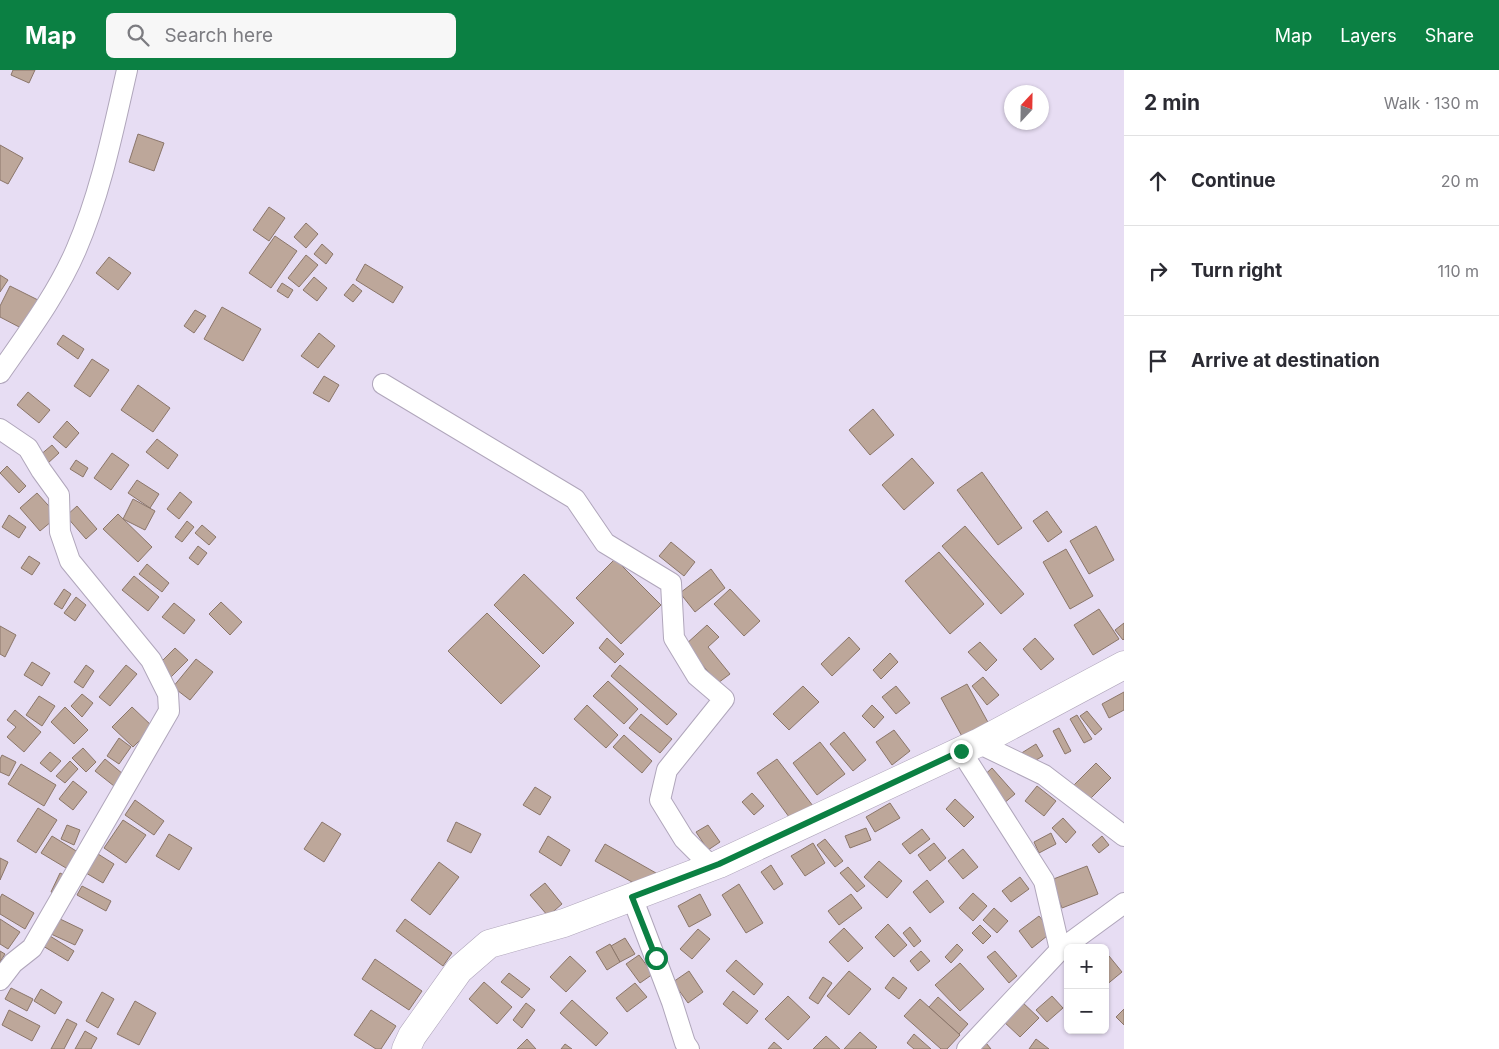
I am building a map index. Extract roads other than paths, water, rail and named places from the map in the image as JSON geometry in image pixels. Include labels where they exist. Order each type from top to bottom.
[{"type":"main road","points":[[406,1049],[412,1036],[459,970],[489,944],[564,923],[711,866],[969,747],[1124,666]]},
{"type":"street","points":[[0,373],[45,308],[76,251],[104,171],[126,70]]},
{"type":"street","points":[[383,384],[575,499],[605,543],[671,582],[674,638],[697,676],[724,698],[667,770],[660,800],[684,840],[711,866]]},
{"type":"street","points":[[0,429],[28,448],[59,495],[60,532],[70,561],[151,660],[168,694],[169,711],[32,948],[13,963],[0,980]]},
{"type":"street","points":[[969,747],[1044,775],[1124,836]]},
{"type":"street","points":[[969,747],[1044,881],[1060,950]]},
{"type":"street","points":[[632,897],[672,1002],[685,1043],[690,1049]]},
{"type":"street","points":[[967,1049],[1060,950],[1124,903]]}]
